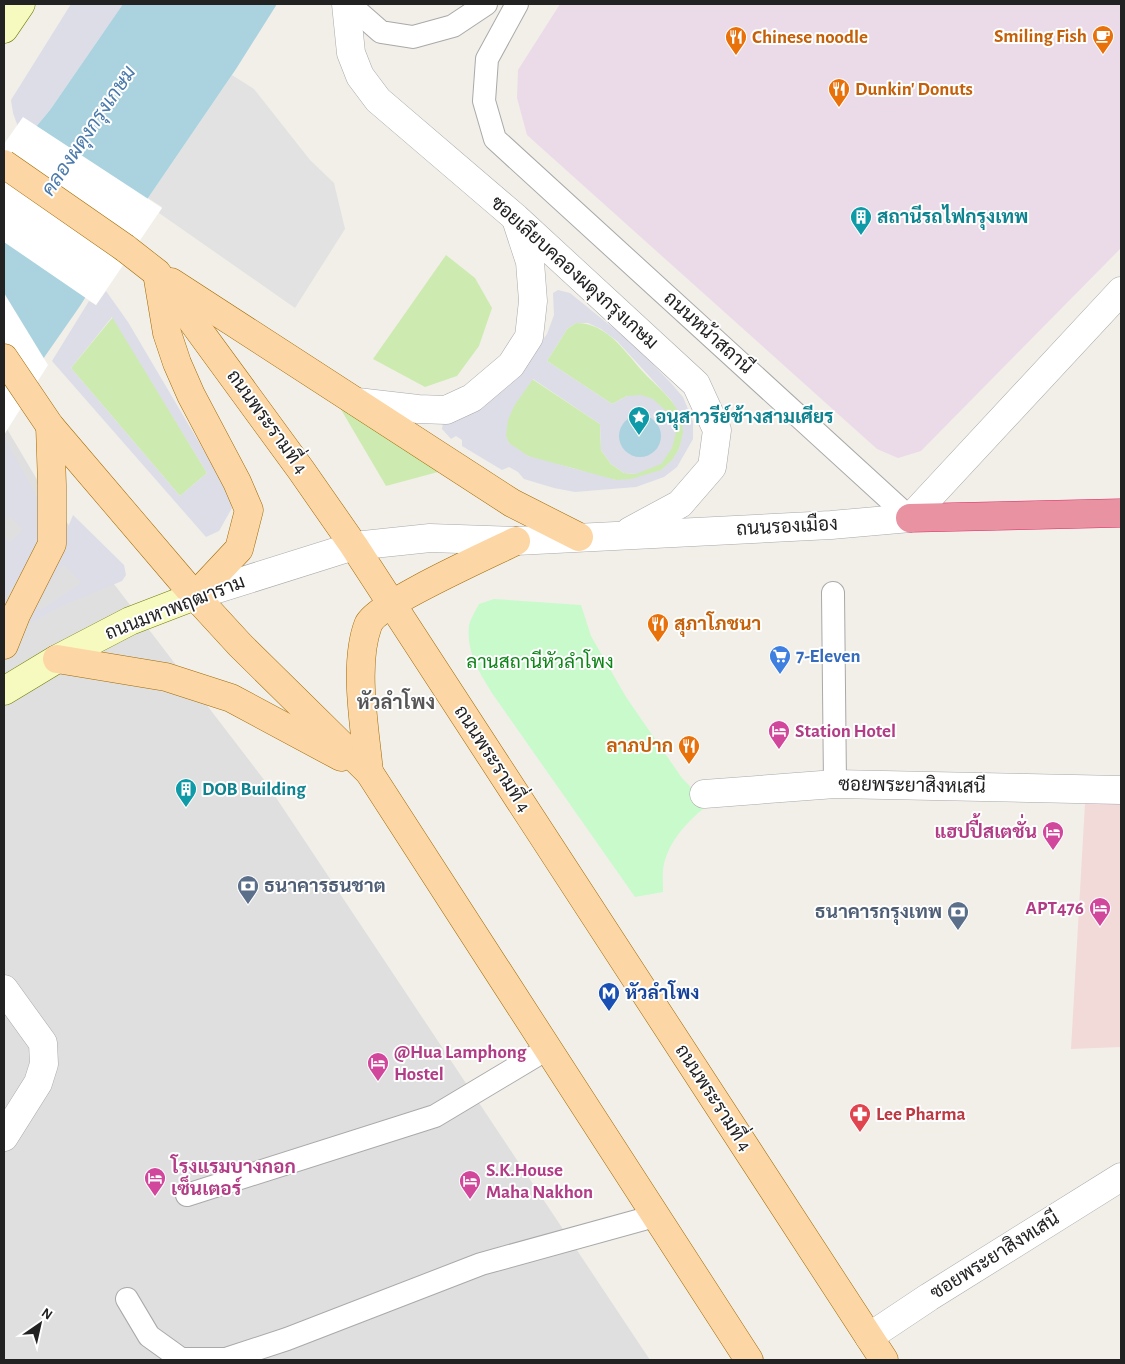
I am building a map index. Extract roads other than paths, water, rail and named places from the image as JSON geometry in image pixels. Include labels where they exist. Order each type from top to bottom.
[{"type":"highway","points":[[910,518],[1121,514]]},
{"type":"main road","points":[[4,29],[21,4]]},
{"type":"main road","name":"ถนนพระรามที่ 4","points":[[4,164],[125,248],[157,273],[354,546],[884,1360]]},
{"type":"main road","points":[[157,273],[512,503],[579,538]]},
{"type":"main road","points":[[157,273],[167,333],[177,363],[191,395],[238,482],[249,510],[239,549],[196,596]]},
{"type":"main road","points":[[4,358],[42,416],[196,596],[240,645],[369,772],[749,1360]]},
{"type":"main road","points":[[4,644],[16,615],[52,544],[52,485],[42,416]]},
{"type":"main road","points":[[369,772],[360,664],[368,623],[392,603],[452,571],[516,541]]},
{"type":"main road","name":"ถนนมหาพฤฒาราม","points":[[4,691],[130,621],[196,596]]},
{"type":"main road","points":[[57,660],[166,676],[231,698],[369,772]]},
{"type":"street","name":"ซอยเลียบคลองผดุงกรุงเกษม","points":[[348,4],[352,53],[360,76],[378,100],[516,218],[696,384],[718,430],[712,466],[680,504],[624,534]]},
{"type":"street","points":[[357,402],[418,410],[446,410],[472,398],[511,365],[529,337],[534,301],[530,262],[516,218]]},
{"type":"street","points":[[910,518],[1121,291]]},
{"type":"street","name":"ถนนรองเมือง","points":[[354,546],[430,538],[516,541],[624,534],[831,525],[910,518]]},
{"type":"street","name":"ถนนมหาพฤฒาราม","points":[[196,596],[354,546]]},
{"type":"street","name":"ซอยพระยาสิงหเสนี","points":[[704,794],[835,784],[1121,790]]},
{"type":"street","points":[[4,988],[43,1043],[44,1064],[38,1083],[4,1137]]},
{"type":"street","name":"ซอยพระยาสิงหเสนี","points":[[869,1337],[938,1291],[1121,1177]]},
{"type":"lane","points":[[348,4],[382,32],[413,37],[453,26],[486,4]]},
{"type":"lane","name":"ถนนหน้าสถานี","points":[[517,4],[487,59],[484,101],[495,139],[910,518]]},
{"type":"lane","points":[[833,593],[835,784]]},
{"type":"lane","points":[[187,1195],[435,1116],[547,1049]]},
{"type":"lane","points":[[127,1300],[149,1336],[181,1359],[226,1359],[287,1339],[481,1264],[655,1216]]},
{"type":"water","name":"คลองผดุงกรุงเกษม","points":[[123,4],[277,4],[236,69],[148,198],[80,306],[4,415],[4,178],[30,134],[50,110]]},
{"type":"water","points":[[640,415],[655,421],[661,436],[655,451],[640,457],[625,451],[619,436],[625,421]]},
{"type":"place","name":"Smiling Fish","points":[[1103,55]]},
{"type":"place","name":"Chinese noodle","points":[[736,56]]},
{"type":"place","name":"Dunkin' Donuts","points":[[839,108]]},
{"type":"place","name":"สถานีรถไฟกรุงเทพ","points":[[861,236]]},
{"type":"place","name":"อนุสาวรีย์ช้างสามเศียร","points":[[639,436]]},
{"type":"place","name":"สุภาโภชนา","points":[[658,643]]},
{"type":"place","name":"7-Eleven","points":[[780,675]]},
{"type":"place","name":"Station Hotel","points":[[779,750]]},
{"type":"place","name":"ลาภปาก","points":[[689,765]]},
{"type":"place","name":"DOB Building","points":[[186,808]]},
{"type":"place","name":"แฮปปี้สเตชั่น","points":[[1053,851]]},
{"type":"place","name":"ธนาคารธนชาต","points":[[248,905]]},
{"type":"place","name":"APT476","points":[[1100,927]]},
{"type":"place","name":"ธนาคารกรุงเทพ","points":[[958,931]]},
{"type":"place","name":"หัวลำโพง","points":[[609,1012]]},
{"type":"place","name":"@Hua Lamphong Hostel","points":[[378,1082]]},
{"type":"place","name":"Lee Pharma","points":[[860,1133]]},
{"type":"place","name":"โรงแรมบางกอก เซ็นเตอร์","points":[[155,1197]]},
{"type":"place","name":"S.K.House Maha Nakhon","points":[[470,1200]]},
{"type":"district","name":"หัวลำโพง","points":[[396,703]]},
{"type":"park label","name":"ลานสถานีหัวลำโพง","points":[[540,662]]}]
